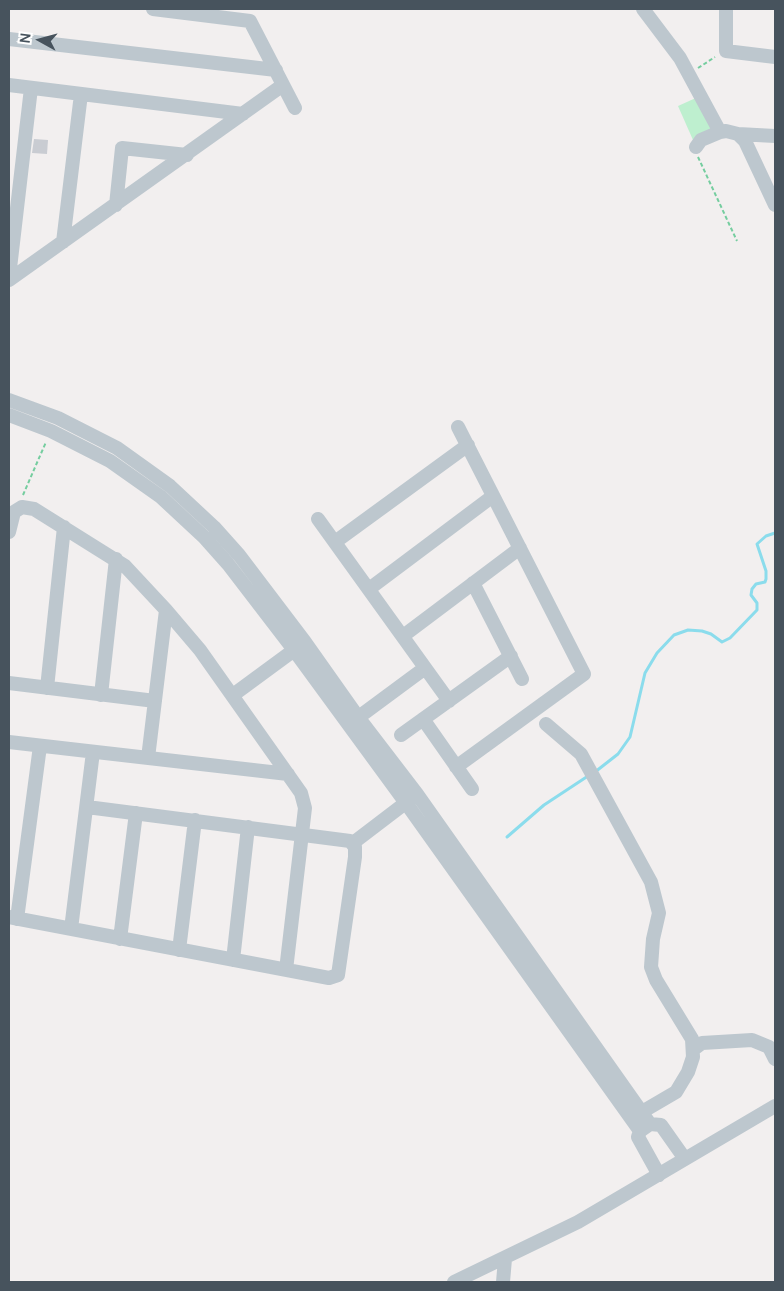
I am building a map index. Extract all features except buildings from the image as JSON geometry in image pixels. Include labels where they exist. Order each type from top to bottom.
[{"type":"street","points":[[152,9],[250,21],[295,108]]},
{"type":"street","points":[[643,9],[690,74],[720,132]]},
{"type":"street","points":[[726,9],[726,51],[775,57]]},
{"type":"street","points":[[9,39],[276,70]]},
{"type":"street","points":[[9,85],[243,114]]},
{"type":"street","points":[[9,279],[187,155],[283,85]]},
{"type":"street","points":[[9,279],[31,88]]},
{"type":"street","points":[[63,242],[81,94]]},
{"type":"street","points":[[696,147],[701,140],[726,130],[738,134],[775,136]]},
{"type":"street","points":[[738,134],[746,141],[775,205]]},
{"type":"street","points":[[116,205],[122,148],[187,155]]},
{"type":"street","points":[[9,400],[58,418],[117,448],[170,486],[214,527],[240,555],[305,642],[353,721]]},
{"type":"street","points":[[9,415],[51,431],[110,461],[162,497],[204,537],[228,564],[294,650],[353,721],[411,798],[645,1128]]},
{"type":"street","points":[[51,431],[58,418]]},
{"type":"street","points":[[456,767],[584,674],[458,427]]},
{"type":"street","points":[[335,542],[468,445]]},
{"type":"street","points":[[162,497],[170,486]]},
{"type":"street","points":[[369,589],[493,496]]},
{"type":"street","points":[[9,532],[11,516],[22,507],[34,509],[116,559],[166,610],[233,695],[301,793],[305,804],[286,970]]},
{"type":"street","points":[[318,519],[449,700]]},
{"type":"street","points":[[47,688],[64,527]]},
{"type":"street","points":[[403,636],[520,548]]},
{"type":"street","points":[[101,695],[116,559]]},
{"type":"street","points":[[473,583],[522,679]]},
{"type":"street","points":[[148,758],[166,610]]},
{"type":"street","points":[[233,695],[305,642]]},
{"type":"street","points":[[401,735],[510,656]]},
{"type":"street","points":[[353,721],[426,668]]},
{"type":"street","points":[[9,683],[155,701]]},
{"type":"street","points":[[423,719],[472,789]]},
{"type":"street","points":[[546,724],[581,754],[651,882],[659,913],[653,939],[652,967],[656,980],[692,1039],[694,1049],[688,1072],[676,1092],[636,1116]]},
{"type":"street","points":[[9,742],[288,774]]},
{"type":"street","points":[[40,746],[13,918],[329,978],[338,975],[355,856],[353,843]]},
{"type":"street","points":[[72,929],[93,752]]},
{"type":"street","points":[[353,843],[411,798]]},
{"type":"street","points":[[87,807],[343,838],[353,843]]},
{"type":"street","points":[[120,939],[136,813]]},
{"type":"street","points":[[179,950],[195,820]]},
{"type":"street","points":[[233,960],[248,827]]},
{"type":"street","points":[[694,1049],[702,1043],[752,1040],[769,1047],[775,1060]]},
{"type":"street","points":[[454,1282],[505,1259],[578,1222],[775,1106]]},
{"type":"street","points":[[659,1175],[638,1139],[645,1128],[660,1125],[685,1159]]},
{"type":"street","points":[[503,1282],[505,1259]]},
{"type":"path","points":[[690,74],[726,51]]},
{"type":"path","points":[[696,147],[698,159],[737,241]]},
{"type":"path","points":[[22,507],[26,484],[51,431]]},
{"type":"green space","points":[[698,97],[713,130],[693,140],[678,106]]},
{"type":"waterway","points":[[595,772],[618,754],[630,737],[645,673],[657,653],[674,635],[688,630],[702,631],[711,634],[722,642],[730,638],[757,610],[757,603],[751,595],[752,589],[756,584],[765,582],[766,579],[766,571],[757,544],[766,536],[775,533]]},
{"type":"waterway","points":[[507,837],[544,805],[588,776]]}]
